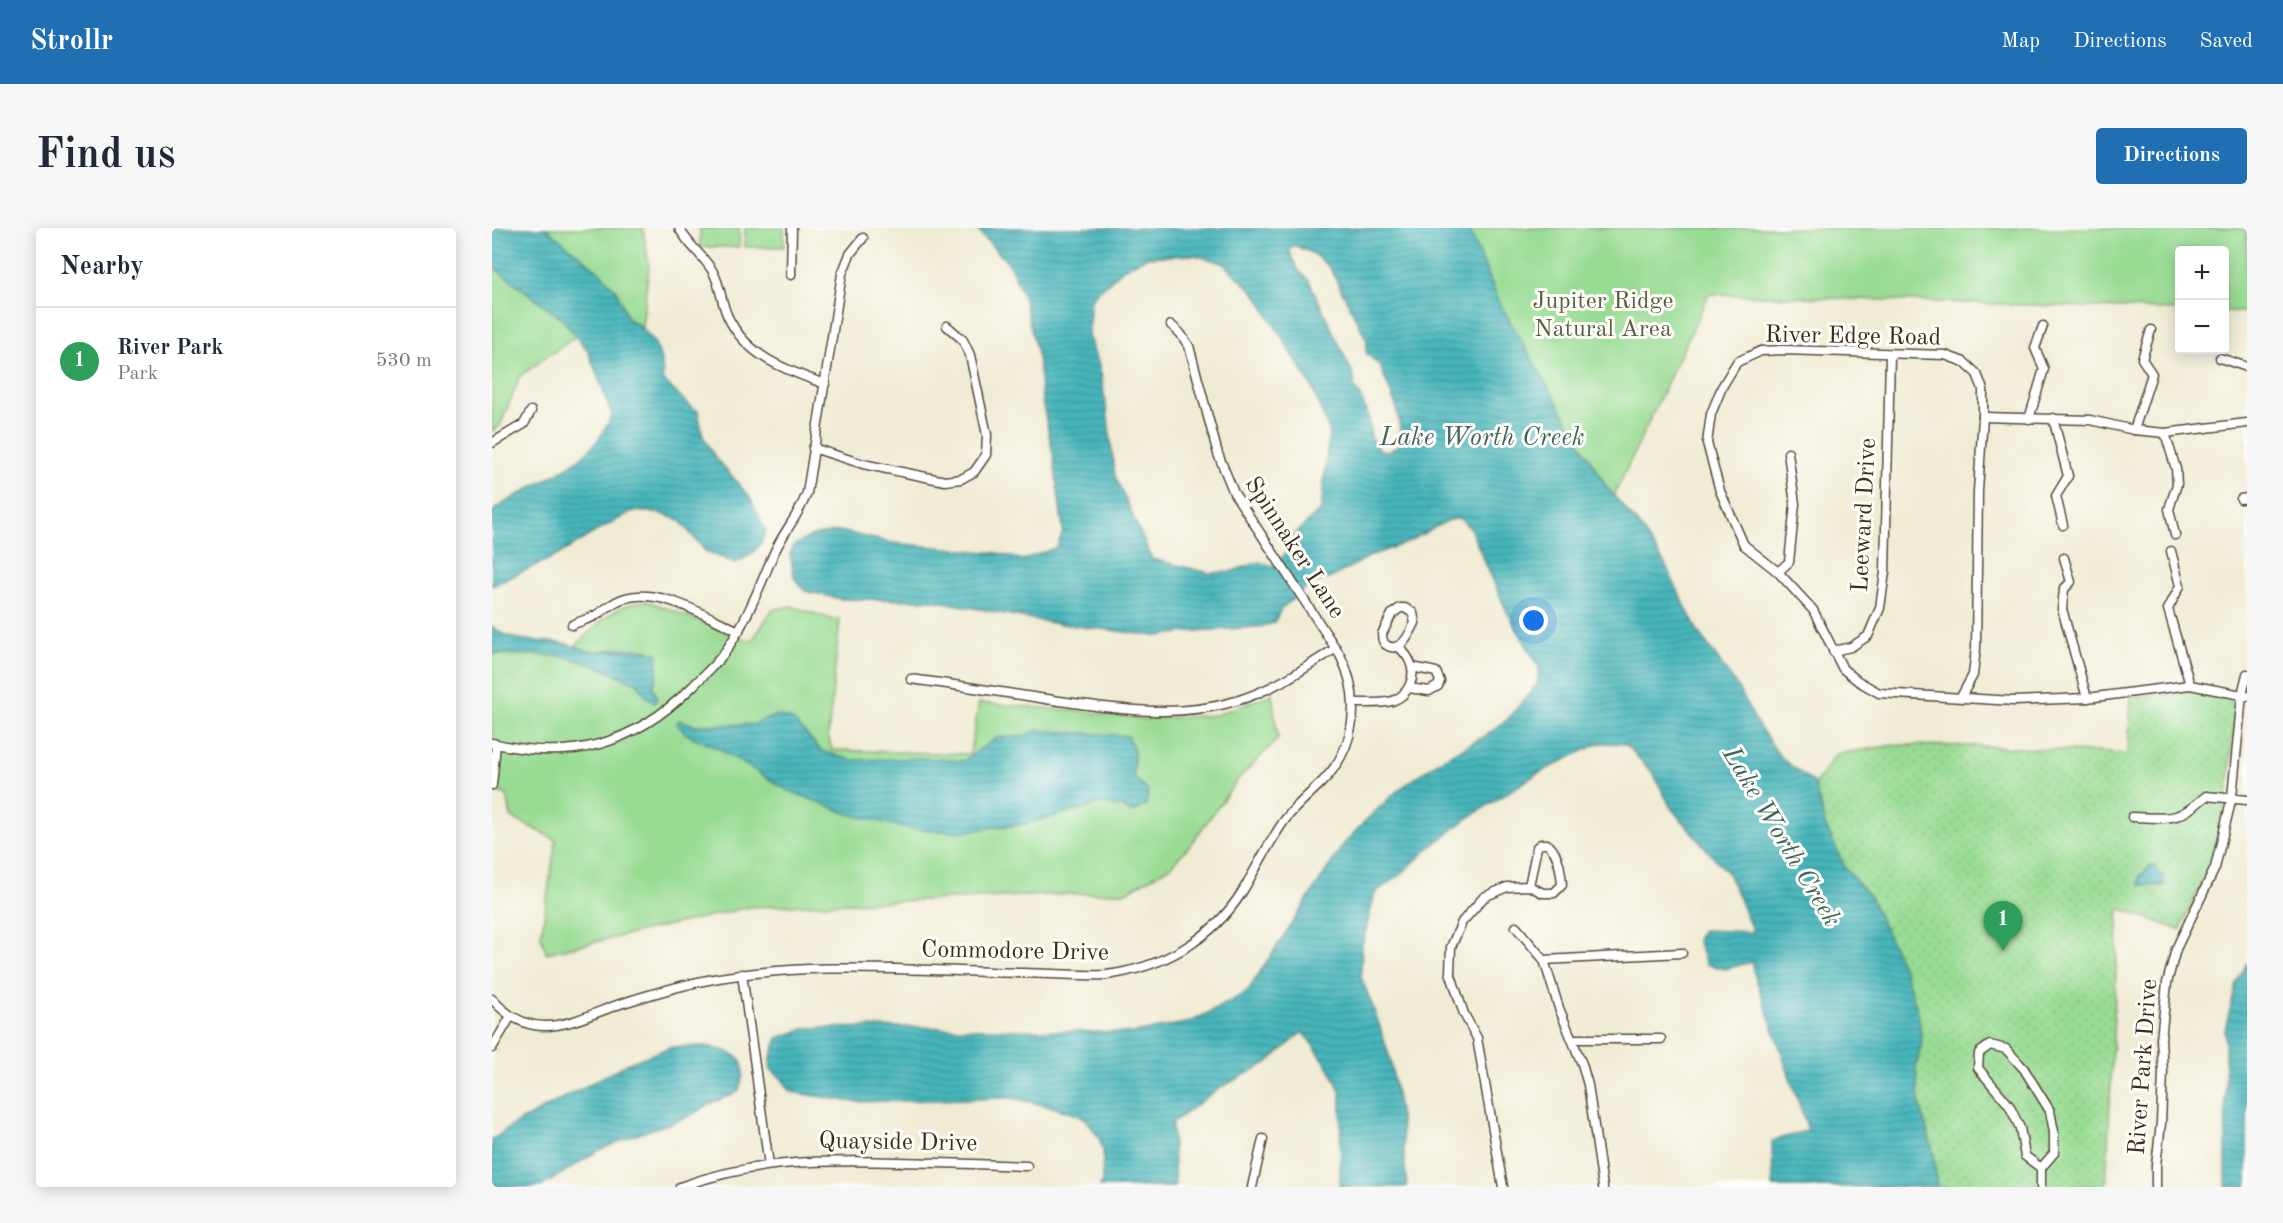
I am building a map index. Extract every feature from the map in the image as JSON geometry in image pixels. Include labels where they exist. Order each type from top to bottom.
[{"type":"street","points":[[679,228],[691,247],[713,273],[731,323],[757,354],[778,367],[825,384]]},
{"type":"street","points":[[791,275],[792,228]]},
{"type":"street","points":[[492,785],[494,743],[533,751],[559,751],[592,747],[630,734],[674,705],[716,664],[739,631],[776,549],[801,509],[809,482],[842,274],[850,254],[863,238]]},
{"type":"street","points":[[813,448],[863,464],[945,481],[960,479],[974,472],[986,455],[987,435],[970,355],[963,340],[947,326]]},
{"type":"street","name":"Spinnaker Lane","points":[[911,679],[1099,706],[1179,711],[1215,706],[1259,693],[1300,672],[1336,648],[1244,512],[1225,474],[1213,439],[1189,346],[1180,333],[1171,326]]},
{"type":"street","points":[[2029,419],[2043,369],[2035,348],[2043,326]]},
{"type":"street","points":[[2133,430],[2152,374],[2142,359],[2151,330]]},
{"type":"street","name":"River Edge Road","points":[[1961,697],[1973,675],[1976,648],[1978,462],[1983,417],[1983,389],[1977,374],[1964,362],[1945,355],[1761,351],[1737,362],[1722,387],[1711,414],[1707,442],[1720,491],[1744,545],[1778,572],[1814,610],[1843,669],[1879,693],[2014,701],[2087,698],[2190,685],[2244,695]]},
{"type":"street","name":"Leeward Drive","points":[[1833,651],[1851,647],[1868,636],[1880,608],[1885,572],[1890,355]]},
{"type":"street","points":[[2220,358],[2247,367]]},
{"type":"street","points":[[492,443],[524,424],[531,411]]},
{"type":"street","points":[[1983,417],[2090,420],[2133,430],[2165,433],[2247,422]]},
{"type":"street","points":[[2053,418],[2068,477],[2056,496],[2063,525]]},
{"type":"street","points":[[2165,433],[2177,484],[2169,509],[2175,535]]},
{"type":"street","points":[[1778,572],[1789,562],[1795,504],[1788,453]]},
{"type":"street","points":[[2171,551],[2180,586],[2168,609],[2190,685]]},
{"type":"street","points":[[2064,558],[2072,582],[2064,589],[2062,609],[2087,698]]},
{"type":"street","points":[[572,625],[596,615],[624,598],[644,595],[664,598],[739,631]]},
{"type":"street","points":[[1354,703],[1390,701],[1400,698],[1409,688],[1412,667],[1408,657],[1398,646],[1388,646],[1384,643],[1382,634],[1392,614],[1400,608],[1405,608],[1413,613],[1415,623],[1398,646]]},
{"type":"street","name":"Commodore Drive","points":[[492,999],[512,1016],[538,1025],[560,1026],[672,988],[742,974],[796,969],[840,969],[1093,975],[1119,973],[1156,963],[1191,945],[1207,933],[1235,903],[1286,818],[1322,783],[1340,759],[1351,731],[1354,703],[1350,678],[1336,648]]},
{"type":"street","points":[[1409,688],[1430,691],[1434,690],[1440,681],[1436,672],[1412,667]]},
{"type":"street","name":"River Park Drive","points":[[2156,1187],[2156,1157],[2161,1123],[2163,1072],[2161,1039],[2167,983],[2176,949],[2215,868],[2232,797],[2247,674]]},
{"type":"street","points":[[2132,817],[2172,818],[2188,812],[2206,796],[2247,800]]},
{"type":"street","points":[[1503,1187],[1477,1038],[1464,1014],[1450,972],[1451,947],[1462,922],[1484,897],[1507,887],[1529,886],[1543,893],[1554,893],[1562,885],[1561,871],[1552,848],[1547,844],[1537,847],[1529,886]]},
{"type":"street","points":[[1516,927],[1544,960],[1559,1008],[1574,1040],[1588,1085],[1603,1187]]},
{"type":"street","points":[[1544,960],[1682,953]]},
{"type":"street","points":[[742,974],[769,1165]]},
{"type":"street","points":[[492,1048],[512,1016]]},
{"type":"street","points":[[1574,1040],[1661,1039]]},
{"type":"street","points":[[2041,1168],[2025,1156],[2020,1128],[2009,1106],[1978,1068],[1979,1053],[1990,1045],[2006,1049],[2024,1068],[2050,1111],[2054,1132],[2054,1153],[2041,1168],[2041,1187]]},
{"type":"street","points":[[1252,1187],[1263,1139]]},
{"type":"street","name":"Quayside Drive","points":[[680,1187],[716,1175],[769,1165],[830,1160],[1027,1166]]},
{"type":"green space","points":[[546,228],[643,228],[649,266],[642,327],[628,319],[616,290]]},
{"type":"green space","points":[[700,228],[739,228],[739,247],[700,247]]},
{"type":"green space","points":[[745,228],[784,228],[784,247],[745,247]]},
{"type":"green space","name":"Jupiter Ridge Natural Area","points":[[1465,228],[2247,228],[2247,312],[2229,311],[2229,246],[2175,246],[2175,310],[1709,294],[1611,502],[1479,273]]},
{"type":"green space","points":[[492,266],[562,319],[576,336],[520,376],[500,426],[492,431]]},
{"type":"green space","points":[[647,601],[752,641],[772,610],[791,606],[831,619],[840,619],[828,736],[832,750],[970,754],[979,703],[1080,711],[1143,719],[1216,715],[1272,694],[1278,739],[1239,778],[1190,845],[1171,866],[1126,892],[750,907],[546,953],[541,936],[556,840],[511,817],[507,795],[492,790],[492,654],[564,656],[637,683],[647,697],[657,698],[653,687],[657,676],[648,650],[620,648],[591,652],[575,646],[607,616],[625,606]]},
{"type":"green space","points":[[2190,690],[2236,698],[2228,790],[2210,866],[2180,930],[2119,908],[2106,1187],[1935,1187],[1846,879],[1810,791],[1836,754],[1895,745],[1983,746],[2128,754],[2131,698]]},
{"type":"water","points":[[492,228],[546,228],[601,273],[616,290],[628,319],[644,330],[655,344],[663,370],[663,380],[698,411],[703,436],[715,457],[749,496],[766,531],[761,543],[752,553],[736,563],[706,552],[679,520],[659,513],[633,511],[556,556],[492,586],[492,512],[574,463],[601,435],[612,415],[588,351],[562,319],[492,266]]},
{"type":"water","name":"Lake Worth Creek","points":[[975,228],[1469,228],[1501,305],[1606,486],[1641,528],[1665,564],[1697,630],[1737,686],[1758,725],[1781,758],[1814,783],[1825,824],[1845,868],[1870,897],[1904,970],[1918,1012],[1922,1041],[1916,1067],[1919,1100],[1934,1155],[1937,1187],[1773,1187],[1772,1141],[1808,1130],[1753,970],[1753,962],[1725,969],[1706,964],[1697,940],[1702,930],[1753,932],[1729,875],[1671,808],[1653,773],[1625,744],[1599,743],[1535,775],[1468,818],[1375,893],[1362,945],[1361,976],[1390,1058],[1401,1123],[1407,1187],[1340,1187],[1341,1096],[1330,1070],[1303,1032],[1267,1063],[1218,1089],[1172,1123],[1175,1187],[1099,1187],[1102,1182],[1103,1151],[1099,1138],[1085,1118],[1056,1108],[1012,1098],[853,1102],[791,1092],[782,1079],[770,1069],[771,1057],[778,1038],[807,1028],[913,1027],[1133,1033],[1191,1022],[1247,992],[1343,845],[1365,821],[1398,790],[1438,762],[1485,736],[1508,719],[1537,684],[1539,668],[1506,610],[1470,528],[1459,518],[1447,521],[1406,543],[1372,555],[1331,578],[1312,583],[1281,609],[1274,623],[1259,627],[1157,636],[1052,623],[932,600],[840,599],[805,591],[794,578],[790,554],[794,545],[811,536],[839,531],[894,543],[997,553],[1023,560],[1057,547],[1063,531],[1053,453],[1042,401],[1038,358],[1023,296],[1009,264]],"holes":[[[1294,245],[1314,254],[1330,268],[1367,341],[1366,353],[1380,366],[1396,406],[1400,428],[1398,445],[1390,451],[1380,450],[1371,437],[1369,419],[1360,395],[1354,387],[1354,376],[1309,281],[1298,270],[1289,250]],[[1194,255],[1223,263],[1255,293],[1312,387],[1329,431],[1321,509],[1292,537],[1292,548],[1272,566],[1259,562],[1230,572],[1210,573],[1152,559],[1115,476],[1100,368],[1088,335],[1091,299],[1123,269],[1147,257]]]},
{"type":"water","points":[[492,626],[518,639],[567,644],[587,651],[634,649],[658,654],[657,676],[653,686],[657,698],[655,703],[647,697],[637,683],[564,656],[492,654]]},
{"type":"water","points":[[776,715],[793,720],[822,751],[851,760],[926,758],[963,761],[998,737],[1022,737],[1038,730],[1128,736],[1134,751],[1134,777],[1148,791],[1146,805],[1133,813],[1121,807],[1101,804],[1025,824],[957,832],[911,829],[848,814],[787,790],[721,750],[686,734],[677,724],[679,720],[695,725],[754,724]]},
{"type":"water","points":[[2149,866],[2156,866],[2156,870],[2164,875],[2164,886],[2139,885],[2140,874],[2144,874]]},
{"type":"water","points":[[2247,962],[2247,1187],[2226,1187],[2225,1029],[2236,986]]},
{"type":"water","points":[[705,1046],[726,1051],[739,1058],[743,1071],[738,1092],[686,1118],[632,1136],[596,1152],[541,1187],[492,1187],[492,1140],[513,1125],[629,1063],[670,1047]]},
{"type":"place","name":"River Park","points":[[2003,951]]}]
